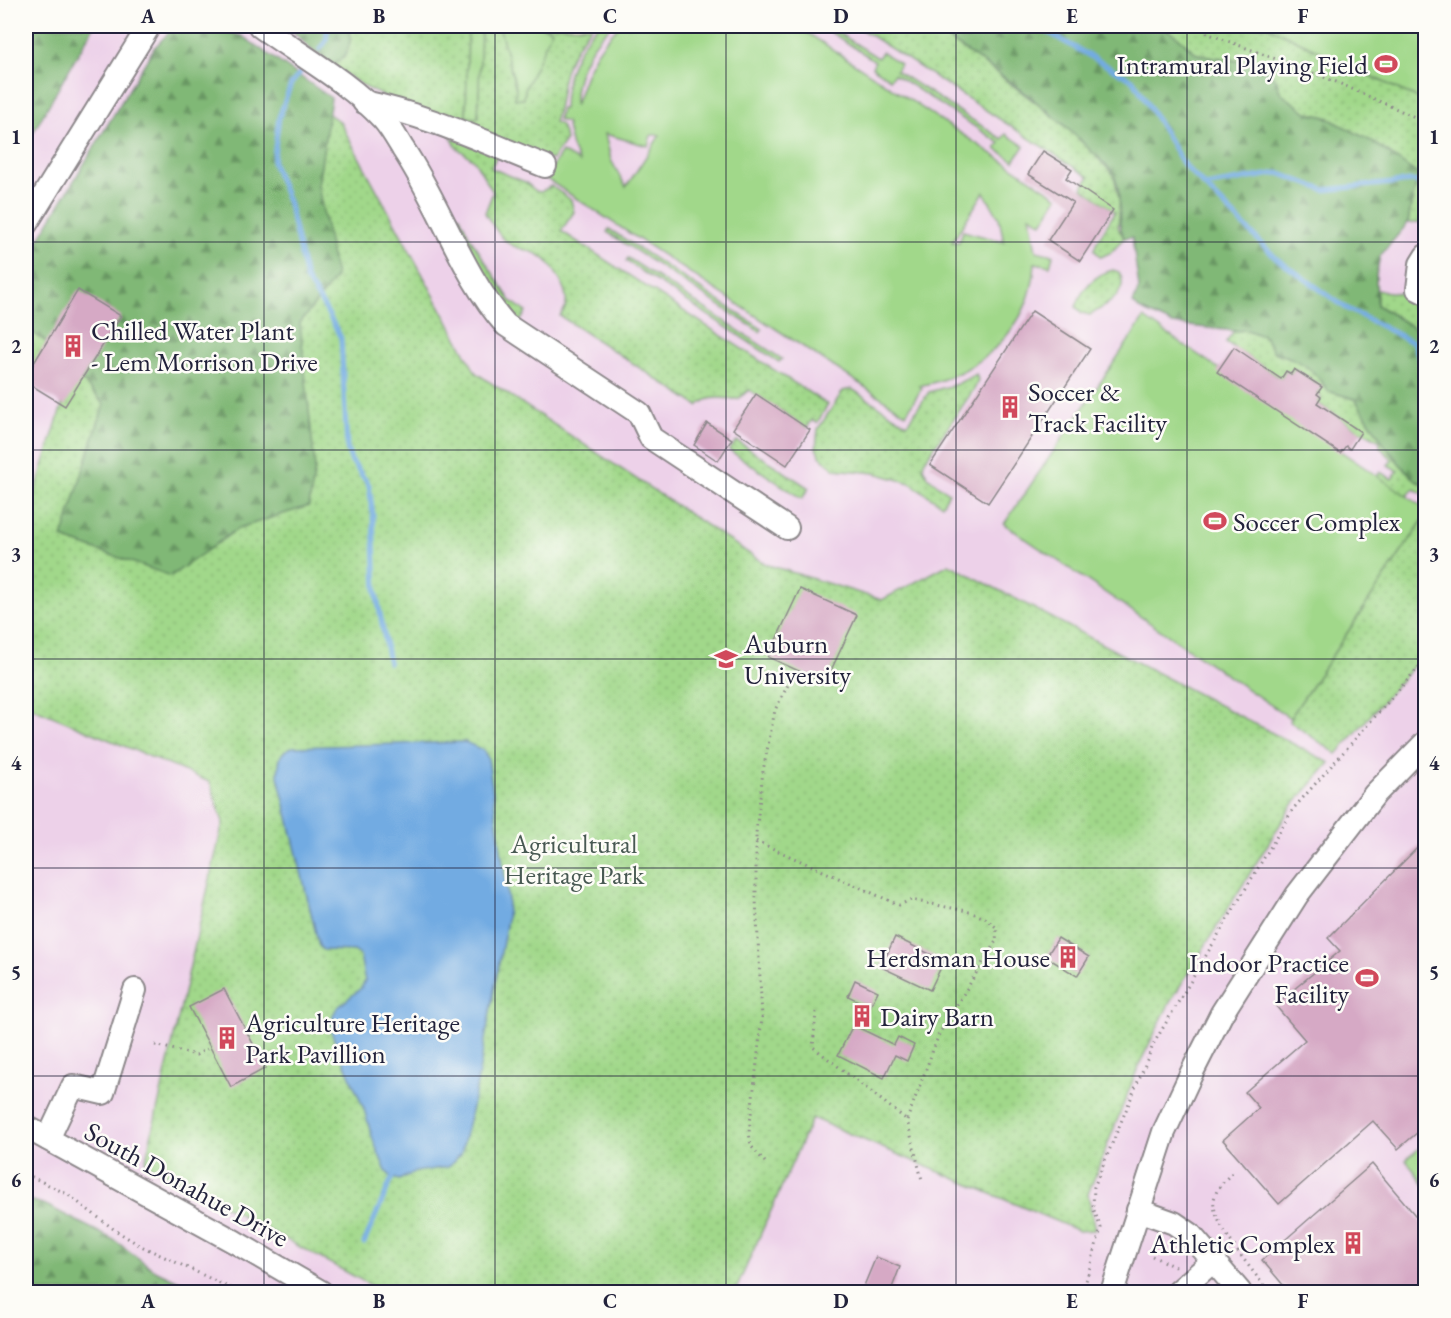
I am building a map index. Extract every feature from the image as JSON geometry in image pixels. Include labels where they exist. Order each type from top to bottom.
[{"type":"street","points":[[26,224],[149,26]]},
{"type":"street","points":[[260,26],[340,81],[383,120],[419,173],[456,247],[494,311],[506,326],[639,413],[651,438],[787,528]]},
{"type":"street","points":[[363,101],[394,108],[544,166]]},
{"type":"street","points":[[1425,256],[1421,264],[1418,289],[1425,293]]},
{"type":"street","points":[[1112,1293],[1164,1132],[1222,1013],[1297,895],[1375,794],[1425,742]]},
{"type":"street","points":[[48,1139],[73,1086],[104,1093],[135,990]]},
{"type":"street","name":"South Donahue Drive","points":[[26,1127],[224,1236],[321,1293]]},
{"type":"street","points":[[1138,1210],[1174,1223],[1190,1234],[1240,1293]]},
{"type":"street","points":[[1178,1293],[1214,1261]]},
{"type":"path","points":[[1196,26],[1334,81],[1425,122]]},
{"type":"path","points":[[1083,1293],[1101,1228],[1094,1208],[1094,1187],[1154,1043],[1293,809],[1425,659]]},
{"type":"path","points":[[765,1162],[751,1146],[749,1132],[762,1017],[756,899],[756,841],[763,771],[775,710],[789,683]]},
{"type":"path","points":[[756,841],[899,905],[911,900],[967,911],[985,918],[997,928],[996,941],[939,1034],[907,1120],[922,1180]]},
{"type":"path","points":[[816,1012],[813,1047],[907,1120]]},
{"type":"path","points":[[155,1046],[196,1055],[207,1049]]},
{"type":"path","points":[[1232,1173],[1219,1186],[1213,1202],[1217,1220],[1269,1293]]},
{"type":"path","points":[[26,1174],[67,1194],[139,1245],[239,1293]]},
{"type":"shaded area","name":"Auburn University","points":[[26,26],[1425,26],[1425,1292],[26,1292]]},
{"type":"green space","points":[[26,26],[94,26],[26,145]]},
{"type":"green space","points":[[175,26],[205,26],[242,36],[331,98],[318,186],[336,277],[300,323],[315,468],[309,506],[239,528],[171,576],[62,538],[104,404],[46,342],[26,328],[26,260],[154,48]]},
{"type":"green space","name":"Agricultural Heritage Park","points":[[205,26],[340,122],[476,373],[765,564],[882,600],[949,564],[1330,763],[1291,807],[1169,1004],[1139,1065],[1088,1194],[1095,1230],[1079,1231],[812,1118],[735,1292],[383,1292],[145,1163],[223,822],[210,782],[26,705],[26,520],[68,386],[26,362],[26,282]]},
{"type":"green space","points":[[288,26],[347,26],[350,43],[345,55],[330,65],[309,48]]},
{"type":"green space","points":[[347,26],[468,26],[466,117],[478,118],[481,26],[499,26],[516,89],[515,98],[523,99],[525,89],[551,30],[540,26],[592,26],[574,51],[563,80],[554,122],[561,125],[566,140],[552,160],[387,98],[367,88],[330,65],[351,32]]},
{"type":"green space","points":[[468,26],[481,26],[478,118],[466,117]]},
{"type":"green space","points":[[499,26],[540,26],[552,30],[525,89],[524,99],[515,99],[516,88]]},
{"type":"green space","points":[[597,26],[611,26],[589,52],[584,62],[577,83],[575,106],[591,63],[603,44],[619,26],[797,26],[1058,197],[1042,223],[1030,216],[1036,251],[1053,255],[1050,266],[1035,263],[1032,286],[1024,308],[1013,327],[999,344],[982,359],[962,371],[919,386],[922,388],[906,414],[545,178],[562,152],[579,162],[572,147],[566,122],[558,120],[561,109],[564,109],[566,86],[572,64]],"holes":[[[605,134],[648,146],[651,135],[660,135],[626,187],[611,160]],[[984,192],[999,218],[1004,242],[963,231],[959,242],[952,242]]]},
{"type":"green space","points":[[821,26],[828,26],[878,58],[882,52],[900,64],[896,71],[1002,139],[1006,134],[1024,146],[1014,161],[996,149],[1000,143],[894,74],[890,79],[872,67],[875,61]]},
{"type":"green space","points":[[856,26],[927,26],[966,50],[1070,129],[1114,175],[1120,204],[1118,227],[1124,238],[1112,252],[1101,257],[1094,250],[1096,243],[1115,212],[1082,188],[1089,177]]},
{"type":"green space","points":[[927,26],[1162,26],[1197,54],[1250,63],[1268,72],[1277,81],[1278,88],[1283,95],[1308,113],[1326,117],[1371,141],[1419,175],[1408,223],[1380,256],[1376,275],[1377,305],[1419,331],[1425,339],[1425,484],[1416,481],[1399,463],[1355,399],[1328,391],[1311,370],[1291,358],[1274,352],[1265,337],[1247,330],[1234,331],[1172,324],[1139,309],[1133,303],[1139,288],[1132,237],[1124,238],[1121,231],[1119,191],[1113,172],[1036,102]]},
{"type":"green space","points":[[1162,26],[1267,26],[1425,102],[1425,223],[1408,223],[1419,175],[1388,152],[1326,117],[1308,113],[1283,95],[1278,88],[1277,81],[1250,63],[1197,54]]},
{"type":"green space","name":"Intramural Playing Field","points":[[1267,26],[1425,26],[1425,102]]},
{"type":"green space","points":[[451,137],[497,155],[491,168],[525,182],[536,191],[541,192],[551,186],[571,200],[574,212],[561,231],[828,405],[817,423],[812,420],[807,428],[749,390],[738,399],[712,399],[698,406],[560,316],[566,302],[563,286],[555,271],[539,255],[511,245],[498,233],[485,213],[493,192],[474,160],[457,148]]},
{"type":"green space","points":[[449,216],[460,216],[469,236],[510,300],[526,312],[520,322],[499,301]]},
{"type":"green space","points":[[609,229],[762,329],[760,332],[607,232]]},
{"type":"green space","points":[[628,258],[782,359],[779,362],[626,261]]},
{"type":"green space","points":[[1113,270],[1119,272],[1122,279],[1122,286],[1115,298],[1090,315],[1082,313],[1076,307],[1085,289],[1094,279]]},
{"type":"green space","points":[[1375,290],[1411,295],[1412,309],[1425,316],[1425,339],[1419,331],[1377,305]]},
{"type":"green space","name":"Soccer Complex","points":[[1144,318],[1426,509],[1425,517],[1290,718],[1004,524]]},
{"type":"green space","points":[[1247,330],[1265,337],[1274,352],[1291,358],[1311,370],[1328,391],[1355,399],[1416,481],[1425,484],[1425,495],[1414,489],[1407,496],[1377,476],[1380,472],[1392,479],[1398,471],[1388,465],[1392,459],[1380,447],[1380,441],[1361,432],[1317,403],[1321,397],[1317,394],[1322,387],[1295,369],[1291,374],[1286,371],[1281,379],[1226,342],[1234,331]]},
{"type":"green space","points":[[976,374],[978,380],[975,388],[924,462],[923,468],[929,478],[949,493],[942,505],[910,483],[875,473],[834,469],[820,456],[816,448],[818,429],[843,391],[852,389],[907,424],[929,392],[957,384]]},
{"type":"green space","points":[[737,441],[809,488],[802,499],[729,450]]},
{"type":"green space","points":[[1425,517],[1425,653],[1337,754],[1289,721],[1290,718]]},
{"type":"green space","points":[[1425,1143],[1425,1186],[1406,1160]]},
{"type":"green space","points":[[26,1199],[46,1205],[114,1240],[153,1269],[202,1292],[26,1292]]},
{"type":"water","points":[[465,742],[483,750],[488,758],[508,900],[507,920],[475,1094],[461,1154],[448,1167],[415,1172],[399,1180],[392,1178],[386,1171],[373,1140],[364,1109],[332,1034],[333,1015],[337,1008],[361,988],[365,981],[360,955],[354,951],[323,950],[319,946],[278,776],[279,762],[284,751],[293,747]]},
{"type":"building","points":[[1043,151],[1072,169],[1066,178],[1113,210],[1080,261],[1048,240],[1073,202],[1028,174]]},
{"type":"building","name":"Chilled Water Plant - Lem Morrison Drive","points":[[78,290],[121,316],[65,406],[26,382],[26,376]]},
{"type":"building","name":"Soccer & Track Facility","points":[[1032,311],[1090,349],[988,503],[930,465]]},
{"type":"building","points":[[1234,347],[1281,379],[1286,371],[1291,374],[1294,369],[1322,387],[1317,394],[1321,397],[1317,403],[1361,432],[1350,449],[1346,446],[1340,453],[1217,372]]},
{"type":"building","points":[[756,394],[810,430],[787,465],[733,429]]},
{"type":"building","points":[[707,423],[732,439],[718,461],[694,445]]},
{"type":"building","points":[[800,589],[857,615],[825,683],[768,657]]},
{"type":"building","name":"Indoor Practice Facility","points":[[1425,840],[1425,1126],[1398,1149],[1373,1121],[1279,1204],[1223,1140],[1259,1108],[1245,1092],[1305,1040],[1275,1005],[1340,951],[1328,938]]},
{"type":"building","points":[[895,937],[944,961],[930,990],[881,967]]},
{"type":"building","name":"Herdsman House","points":[[1058,938],[1089,957],[1077,976],[1046,957]]},
{"type":"building","points":[[855,980],[878,991],[870,1007],[848,996]]},
{"type":"building","name":"Agriculture Heritage Park Pavillion","points":[[224,989],[266,1068],[231,1087],[189,1007]]},
{"type":"building","points":[[853,1025],[894,1045],[898,1037],[914,1045],[907,1061],[895,1055],[884,1078],[838,1055]]},
{"type":"building","name":"Athletic Complex","points":[[1372,1164],[1425,1227],[1425,1293],[1290,1293],[1262,1260]]},
{"type":"building","points":[[876,1257],[900,1267],[890,1293],[861,1293]]},
{"type":"waterway","points":[[320,49],[326,41],[328,26]]},
{"type":"waterway","points":[[1037,26],[1134,81],[1184,165],[1277,259],[1346,308],[1414,343],[1426,377]]},
{"type":"waterway","points":[[300,73],[291,84],[279,117],[273,163],[289,204],[306,279],[341,338],[347,448],[351,460],[369,485],[373,515],[376,591],[389,663]]},
{"type":"waterway","points":[[1205,186],[1278,173],[1324,190],[1412,181],[1426,184]]},
{"type":"waterway","points":[[364,1243],[392,1178]]},
{"type":"place","name":"Intramural Playing Field","points":[[1386,64]]},
{"type":"place","name":"Chilled Water Plant - Lem Morrison Drive","points":[[73,346]]},
{"type":"place","name":"Soccer & Track Facility","points":[[1010,407]]},
{"type":"place","name":"Soccer Complex","points":[[1215,521]]},
{"type":"place","name":"Auburn University","points":[[726,659]]},
{"type":"place","name":"Herdsman House","points":[[1068,957]]},
{"type":"place","name":"Indoor Practice Facility","points":[[1367,978]]},
{"type":"place","name":"Dairy Barn","points":[[862,1016]]},
{"type":"place","name":"Agriculture Heritage Park Pavillion","points":[[227,1038]]},
{"type":"place","name":"Athletic Complex","points":[[1353,1243]]}]
